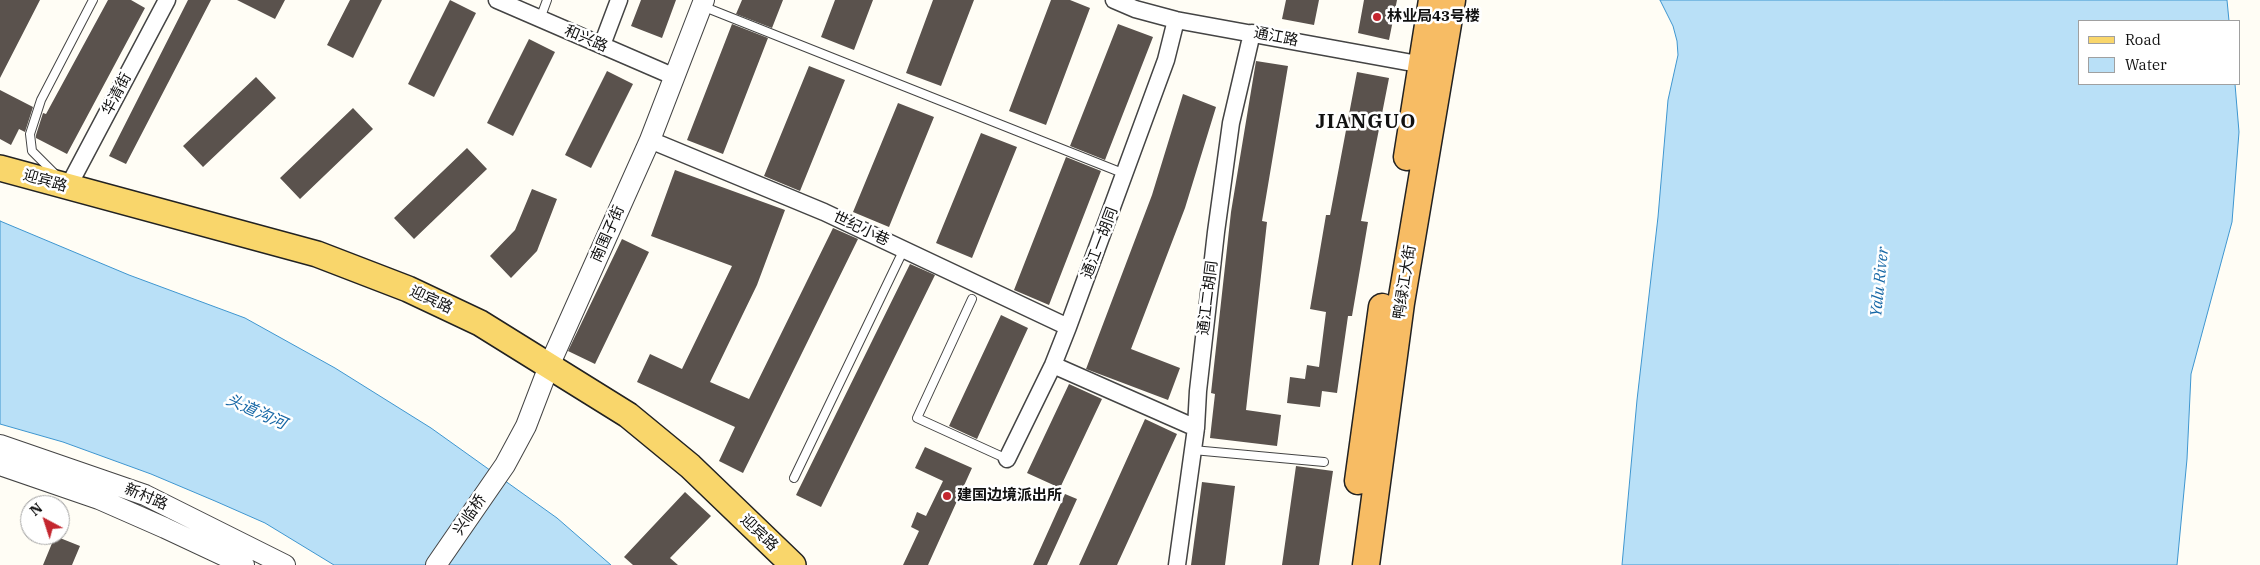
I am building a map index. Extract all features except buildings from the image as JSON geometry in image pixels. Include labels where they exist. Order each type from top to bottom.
[{"type":"highway","name":"鸭绿江大街","points":[[1366,565],[1431,66],[1432,0]]},
{"type":"highway","name":"鸭绿江大街","points":[[1348,565],[1368,398],[1431,66],[1452,0]]},
{"type":"main road","name":"迎宾路","points":[[0,168],[317,254],[408,289],[480,323],[628,415],[690,466],[793,565]]},
{"type":"street","name":"华清街","points":[[68,188],[167,0]]},
{"type":"street","name":"和兴路","points":[[497,0],[675,77]]},
{"type":"street","points":[[602,45],[619,0]]},
{"type":"street","name":"通江路","points":[[1114,0],[1135,9],[1176,20],[1252,32],[1431,66]]},
{"type":"street","name":"南围子街","points":[[505,465],[526,426],[550,366],[650,140],[703,3]]},
{"type":"street","name":"通江一胡同","points":[[1007,459],[1053,365],[1068,327],[1166,60],[1176,20]]},
{"type":"street","name":"通江二胡同","points":[[1177,565],[1196,428],[1199,382],[1231,123],[1252,32]]},
{"type":"street","name":"世纪小巷","points":[[650,140],[824,212],[1068,327]]},
{"type":"street","points":[[1053,365],[1196,428]]},
{"type":"street","name":"新村路","points":[[0,445],[145,495],[285,565]]},
{"type":"street","name":"新村路","points":[[0,465],[99,500],[244,565]]},
{"type":"street","name":"兴临桥","points":[[436,565],[505,465]]},
{"type":"lane","points":[[68,188],[32,150],[30,134],[40,100],[93,0]]},
{"type":"lane","points":[[540,19],[547,0]]},
{"type":"lane","points":[[703,3],[1125,174]]},
{"type":"lane","points":[[794,478],[904,249]]},
{"type":"lane","points":[[972,300],[917,418],[1007,459]]},
{"type":"lane","points":[[1193,450],[1324,462]]},
{"type":"water","name":"Yalu River","points":[[1660,0],[2227,0],[2229,20],[2078,20],[2078,85],[2235,85],[2239,132],[2232,222],[2191,374],[2187,459],[2177,565],[1622,565],[1637,400],[1658,217],[1668,100],[1678,55],[1673,26]]},
{"type":"water","name":"头道沟河","points":[[0,221],[129,275],[245,318],[335,368],[431,428],[557,518],[611,565],[334,565],[265,523],[215,501],[151,474],[63,442],[0,424]]},
{"type":"place","name":"林业局43号楼","points":[[1377,17]]},
{"type":"place","name":"建国边境派出所","points":[[947,496]]},
{"type":"district","name":"JIANGUO","points":[[1366,122]]}]
